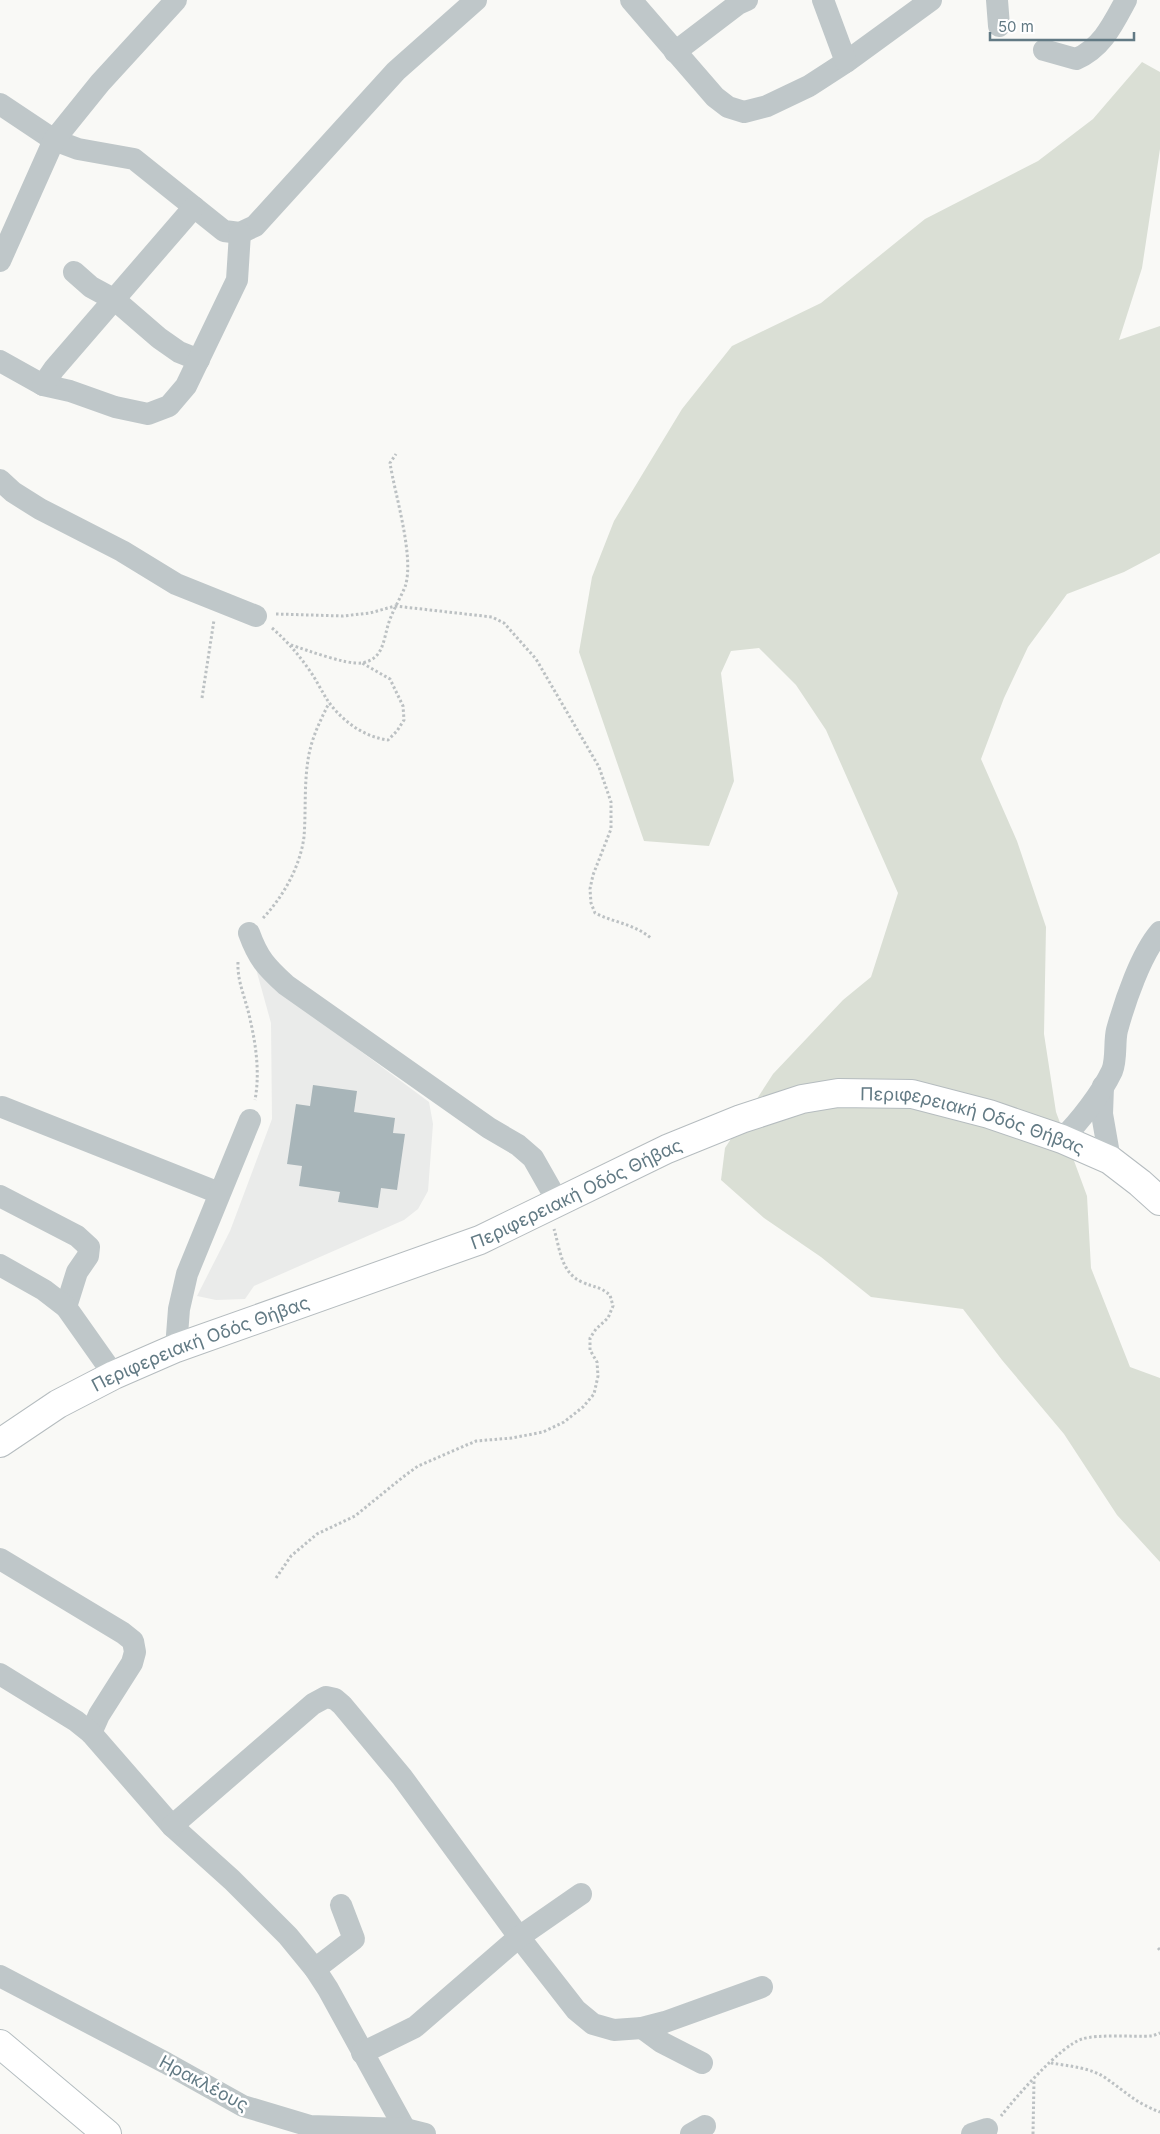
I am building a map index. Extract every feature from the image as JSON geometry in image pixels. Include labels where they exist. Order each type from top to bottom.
[{"type":"main road","name":"Περιφερειακή Οδός Θήβας","points":[[0,1443],[58,1404],[114,1375],[176,1348],[480,1240],[667,1149],[740,1119],[802,1099],[838,1093],[912,1094],[990,1114],[1062,1139],[1110,1160],[1160,1201]]},
{"type":"main road","points":[[0,2044],[107,2134]]},
{"type":"street","points":[[0,261],[54,140],[100,83],[176,0]]},
{"type":"street","points":[[0,104],[54,140],[78,149],[134,159],[224,231],[240,233],[255,226],[396,71],[476,0]]},
{"type":"street","points":[[631,0],[715,97],[728,107],[744,112],[767,106],[809,86],[846,62],[931,0]]},
{"type":"street","points":[[675,52],[730,10],[747,0]]},
{"type":"street","points":[[823,0],[846,62]]},
{"type":"street","points":[[997,0],[999,26]]},
{"type":"street","points":[[1044,50],[1076,59],[1088,54],[1103,39],[1126,0]]},
{"type":"street","points":[[43,385],[66,355],[194,208]]},
{"type":"street","points":[[0,361],[43,385],[70,391],[115,407],[148,414],[169,406],[186,386],[237,280],[240,233]]},
{"type":"street","points":[[74,272],[91,287],[115,300],[159,338],[179,352],[199,360]]},
{"type":"street","points":[[0,480],[13,492],[40,509],[122,551],[176,584],[256,616]]},
{"type":"street","points":[[1062,1139],[1076,1125],[1113,1070],[1117,1031],[1150,944],[1160,932]]},
{"type":"street","points":[[249,933],[256,953],[286,985],[489,1128],[518,1145],[533,1158],[551,1205]]},
{"type":"street","points":[[1103,1086],[1102,1114],[1110,1160]]},
{"type":"street","points":[[2,1107],[219,1193]]},
{"type":"street","points":[[176,1348],[179,1309],[188,1274],[250,1120]]},
{"type":"street","points":[[0,1196],[77,1236],[89,1247],[88,1256],[77,1272],[66,1307]]},
{"type":"street","points":[[0,1265],[44,1290],[66,1307],[114,1375]]},
{"type":"street","points":[[0,1559],[123,1632],[133,1642],[135,1652],[132,1662],[99,1715],[91,1733]]},
{"type":"street","points":[[0,1674],[76,1721],[91,1733],[172,1826],[256,1903],[288,1936],[315,1969],[362,2053],[415,2131]]},
{"type":"street","points":[[172,1826],[313,1704],[326,1698],[334,1699],[342,1705],[402,1777],[519,1937],[576,2010],[593,2024],[614,2030],[642,2028],[665,2022],[762,1987]]},
{"type":"street","points":[[362,2053],[415,2027],[519,1937],[581,1894]]},
{"type":"street","points":[[315,1969],[354,1939],[341,1905]]},
{"type":"street","name":"Ηρακλέους","points":[[0,1976],[157,2058],[243,2106],[310,2126],[415,2131]]},
{"type":"street","points":[[642,2028],[661,2042],[702,2063]]},
{"type":"path","points":[[361,663],[377,656],[384,645],[395,606],[405,586],[407,557],[403,522],[390,463],[396,454]]},
{"type":"path","points":[[202,698],[212,646],[217,601]]},
{"type":"path","points":[[256,616],[300,613],[343,616],[370,614],[395,606],[492,617],[504,623],[536,659],[599,767],[611,802],[611,829],[592,876],[590,889],[591,903],[595,913],[609,920],[641,929],[652,939]]},
{"type":"path","points":[[256,616],[291,645],[329,703],[356,729],[374,738],[388,740],[398,731],[404,720],[404,706],[390,679],[361,663],[347,661],[291,645]]},
{"type":"path","points":[[250,1120],[258,1083],[250,1017],[240,987],[238,970],[239,952],[249,933],[273,907],[297,865],[304,838],[308,760],[313,738],[329,703]]},
{"type":"path","points":[[276,1578],[291,1556],[317,1534],[355,1516],[418,1466],[476,1442],[543,1432],[564,1422],[583,1407],[594,1394],[598,1376],[597,1362],[590,1350],[590,1338],[596,1329],[608,1318],[613,1306],[610,1295],[599,1286],[583,1283],[571,1275],[563,1263],[552,1224],[551,1205]]},
{"type":"path","points":[[979,2131],[1000,2117],[1063,2050],[1081,2039],[1152,2036],[1160,2032]]},
{"type":"path","points":[[1050,2063],[1088,2071],[1106,2078],[1121,2091],[1146,2107],[1160,2112]]},
{"type":"path","points":[[1033,2134],[1034,2079]]},
{"type":"shaded area","points":[[1142,62],[1160,72],[1160,149],[1142,268],[1119,340],[1160,326],[1160,553],[1124,572],[1067,594],[1028,647],[1004,698],[981,759],[1017,841],[1046,927],[1044,1034],[1056,1112],[1087,1196],[1091,1268],[1130,1367],[1160,1378],[1160,1562],[1117,1515],[1064,1434],[1002,1360],[963,1309],[871,1297],[821,1257],[764,1218],[721,1180],[725,1148],[773,1074],[843,1000],[871,977],[898,893],[826,730],[796,685],[759,648],[731,651],[721,673],[734,781],[709,846],[644,841],[579,652],[592,577],[614,521],[682,409],[732,346],[821,303],[925,219],[1038,161],[1093,119]]},
{"type":"shaded area","points":[[256,969],[285,995],[429,1102],[433,1124],[428,1191],[418,1209],[404,1220],[254,1286],[245,1299],[216,1300],[197,1296],[230,1231],[272,1119],[271,1023]]},
{"type":"building","points":[[313,1085],[357,1091],[354,1112],[395,1118],[393,1133],[405,1134],[397,1190],[381,1188],[378,1208],[338,1202],[340,1192],[299,1186],[302,1166],[287,1164],[296,1104],[310,1106]]}]
